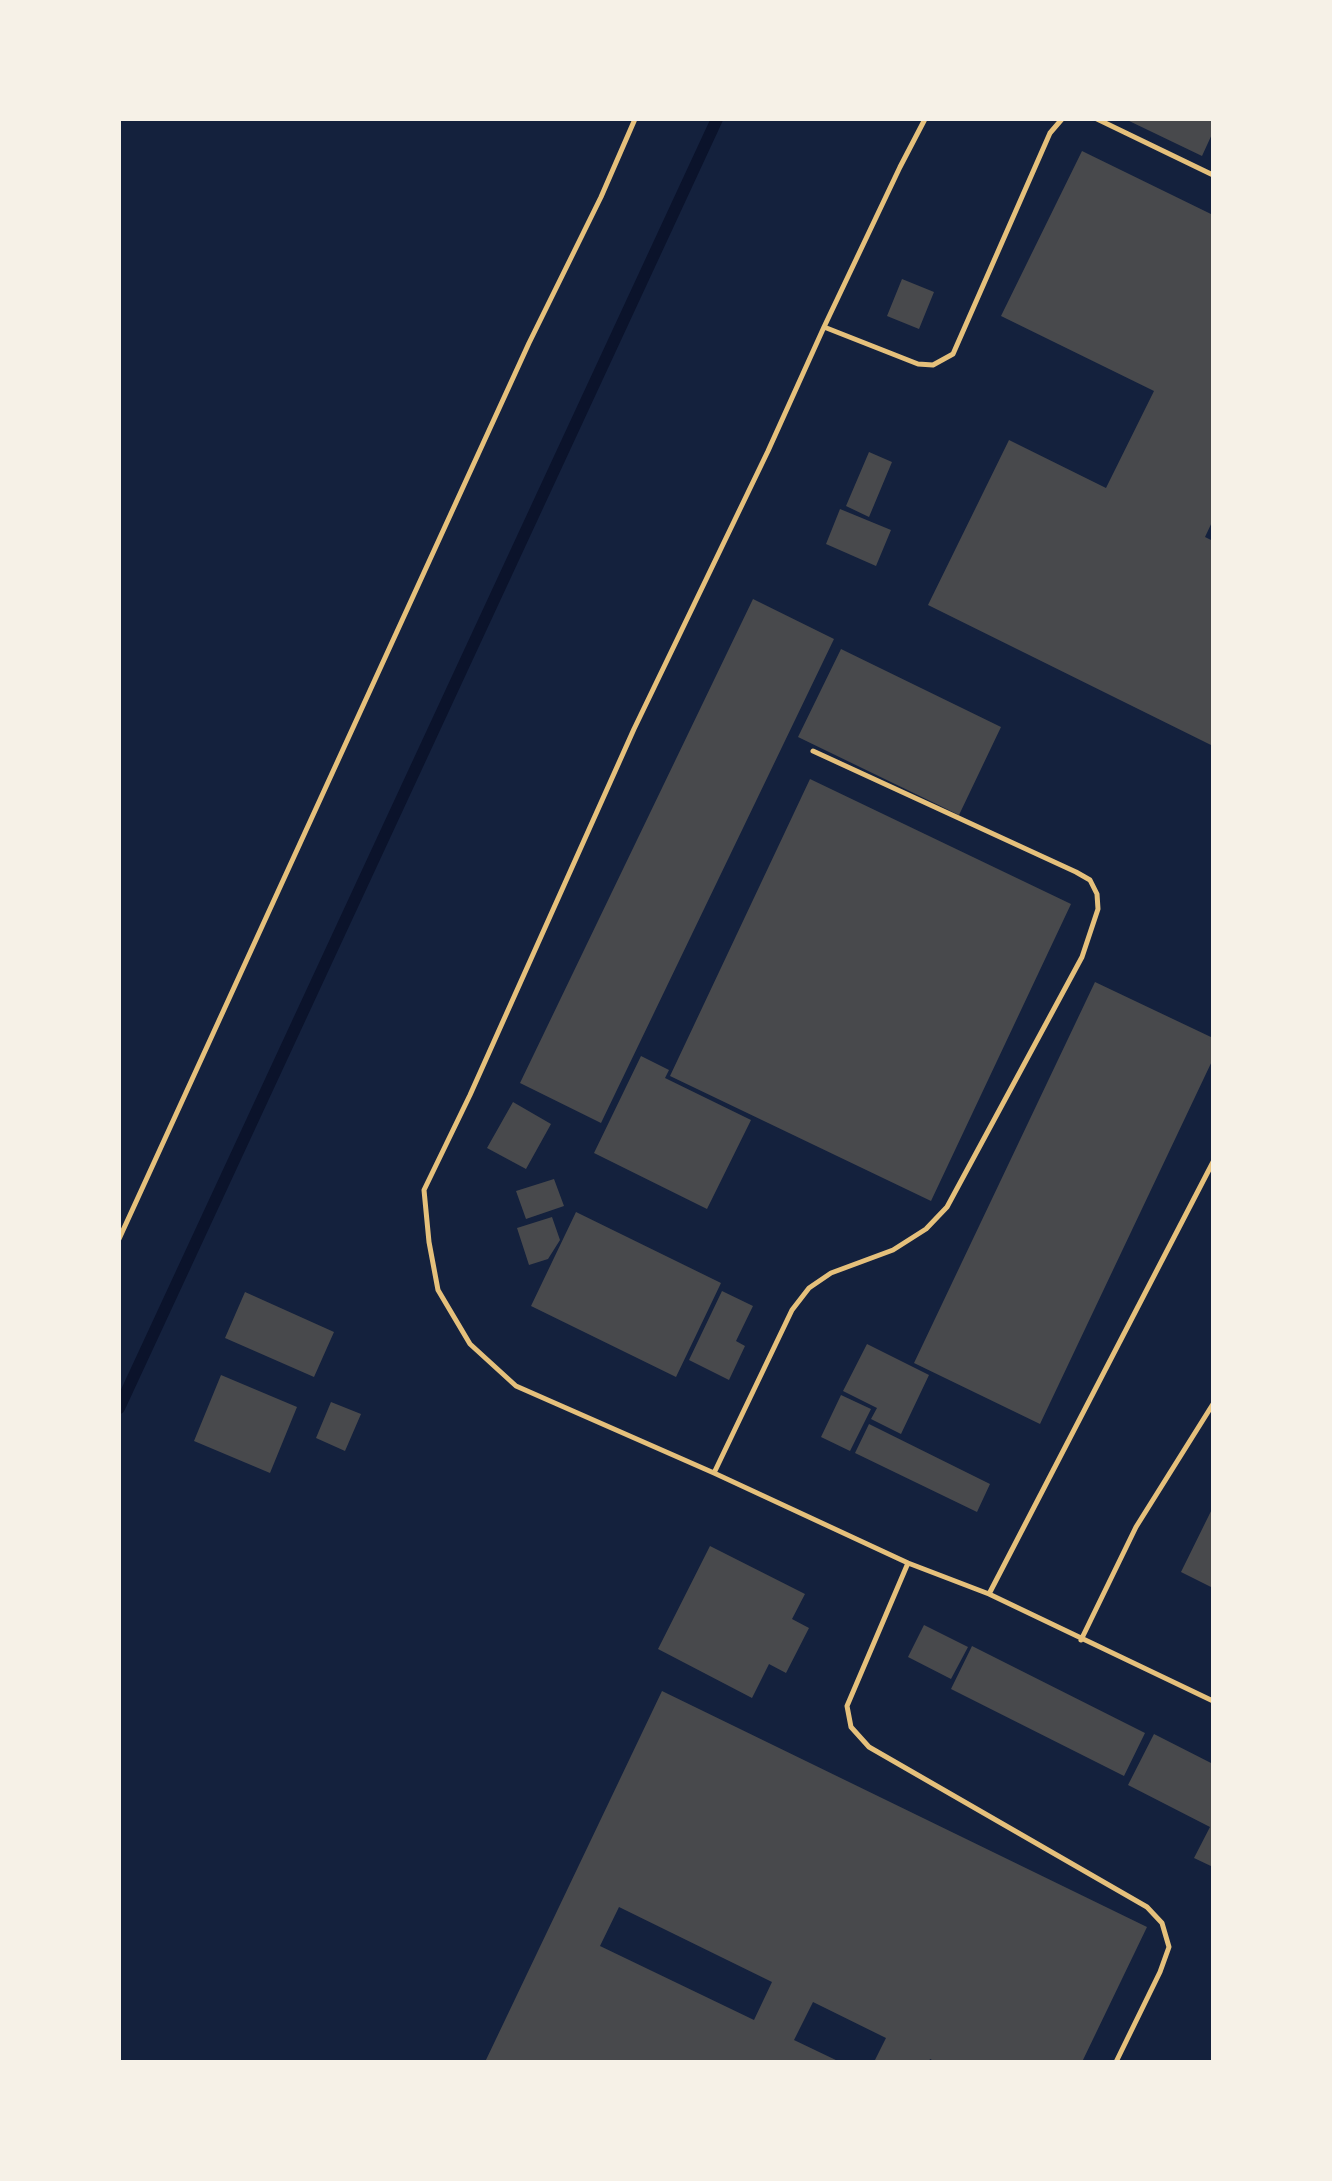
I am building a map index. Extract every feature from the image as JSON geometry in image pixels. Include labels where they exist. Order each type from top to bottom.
[{"type":"lane","points":[[119,1239],[529,343],[601,197],[635,119]]},
{"type":"lane","points":[[925,119],[634,729],[471,1095],[424,1190],[429,1242],[438,1290],[470,1344],[516,1386],[714,1473],[908,1563],[989,1594],[1213,1702]]},
{"type":"lane","points":[[824,327],[918,364],[933,365],[953,354],[1050,133],[1062,119]]},
{"type":"lane","points":[[1097,119],[1213,175]]},
{"type":"lane","points":[[714,1473],[792,1310],[809,1288],[831,1273],[893,1250],[926,1229],[947,1207],[1082,957],[1098,909],[1097,894],[1090,880],[1076,872],[813,751]]},
{"type":"lane","points":[[989,1594],[1213,1163]]},
{"type":"lane","points":[[1081,1640],[1136,1527],[1213,1404]]},
{"type":"lane","points":[[908,1563],[848,1706],[851,1727],[869,1747],[1147,1907],[1162,1923],[1169,1947],[1160,1972],[1116,2062]]},
{"type":"building","points":[[1125,119],[1213,119],[1213,132],[1202,156]]},
{"type":"building","points":[[1082,151],[1213,215],[1213,520],[1205,537],[1213,541],[1213,746],[928,605],[1009,440],[1106,488],[1154,391],[1001,316]]},
{"type":"building","points":[[902,279],[934,292],[919,329],[887,316]]},
{"type":"building","points":[[869,452],[892,462],[869,517],[846,506]]},
{"type":"building","points":[[840,509],[891,530],[876,566],[826,544]]},
{"type":"building","points":[[753,599],[834,639],[601,1123],[520,1083]]},
{"type":"building","points":[[841,649],[1001,727],[959,815],[798,737]]},
{"type":"building","points":[[810,779],[1071,904],[931,1201],[670,1076]]},
{"type":"building","points":[[1095,982],[1213,1038],[1213,1059],[1040,1424],[914,1363]]},
{"type":"building","points":[[641,1056],[669,1070],[665,1078],[751,1120],[707,1209],[594,1153]]},
{"type":"building","points":[[513,1102],[551,1124],[526,1169],[487,1148]]},
{"type":"building","points":[[554,1179],[564,1206],[526,1219],[516,1191]]},
{"type":"building","points":[[576,1212],[721,1283],[676,1377],[531,1306]]},
{"type":"building","points":[[552,1217],[560,1240],[548,1259],[529,1265],[517,1228]]},
{"type":"building","points":[[722,1291],[753,1306],[736,1341],[745,1346],[729,1380],[689,1360]]},
{"type":"building","points":[[245,1292],[334,1332],[314,1377],[225,1338]]},
{"type":"building","points":[[867,1344],[929,1375],[901,1434],[871,1419],[877,1408],[843,1391]]},
{"type":"building","points":[[221,1375],[297,1407],[270,1473],[194,1441]]},
{"type":"building","points":[[841,1395],[871,1409],[850,1451],[821,1437]]},
{"type":"building","points":[[331,1402],[361,1414],[345,1451],[316,1438]]},
{"type":"building","points":[[869,1424],[990,1484],[977,1512],[855,1453]]},
{"type":"building","points":[[1213,1507],[1213,1588],[1181,1572]]},
{"type":"building","points":[[710,1546],[805,1594],[792,1619],[809,1628],[786,1673],[769,1664],[752,1698],[658,1649]]},
{"type":"building","points":[[924,1625],[968,1647],[951,1679],[908,1657]]},
{"type":"building","points":[[972,1646],[1145,1733],[1124,1776],[951,1689]]},
{"type":"building","points":[[662,1691],[1147,1927],[1082,2062],[936,2062],[930,2059],[929,2062],[874,2062],[886,2038],[813,2002],[794,2040],[840,2062],[485,2062]],"holes":[[[619,1907],[772,1982],[754,2020],[600,1946]]]},
{"type":"building","points":[[1154,1734],[1213,1764],[1213,1867],[1194,1858],[1210,1827],[1128,1785]]},
{"type":"waterway","points":[[119,1408],[717,119]]}]
